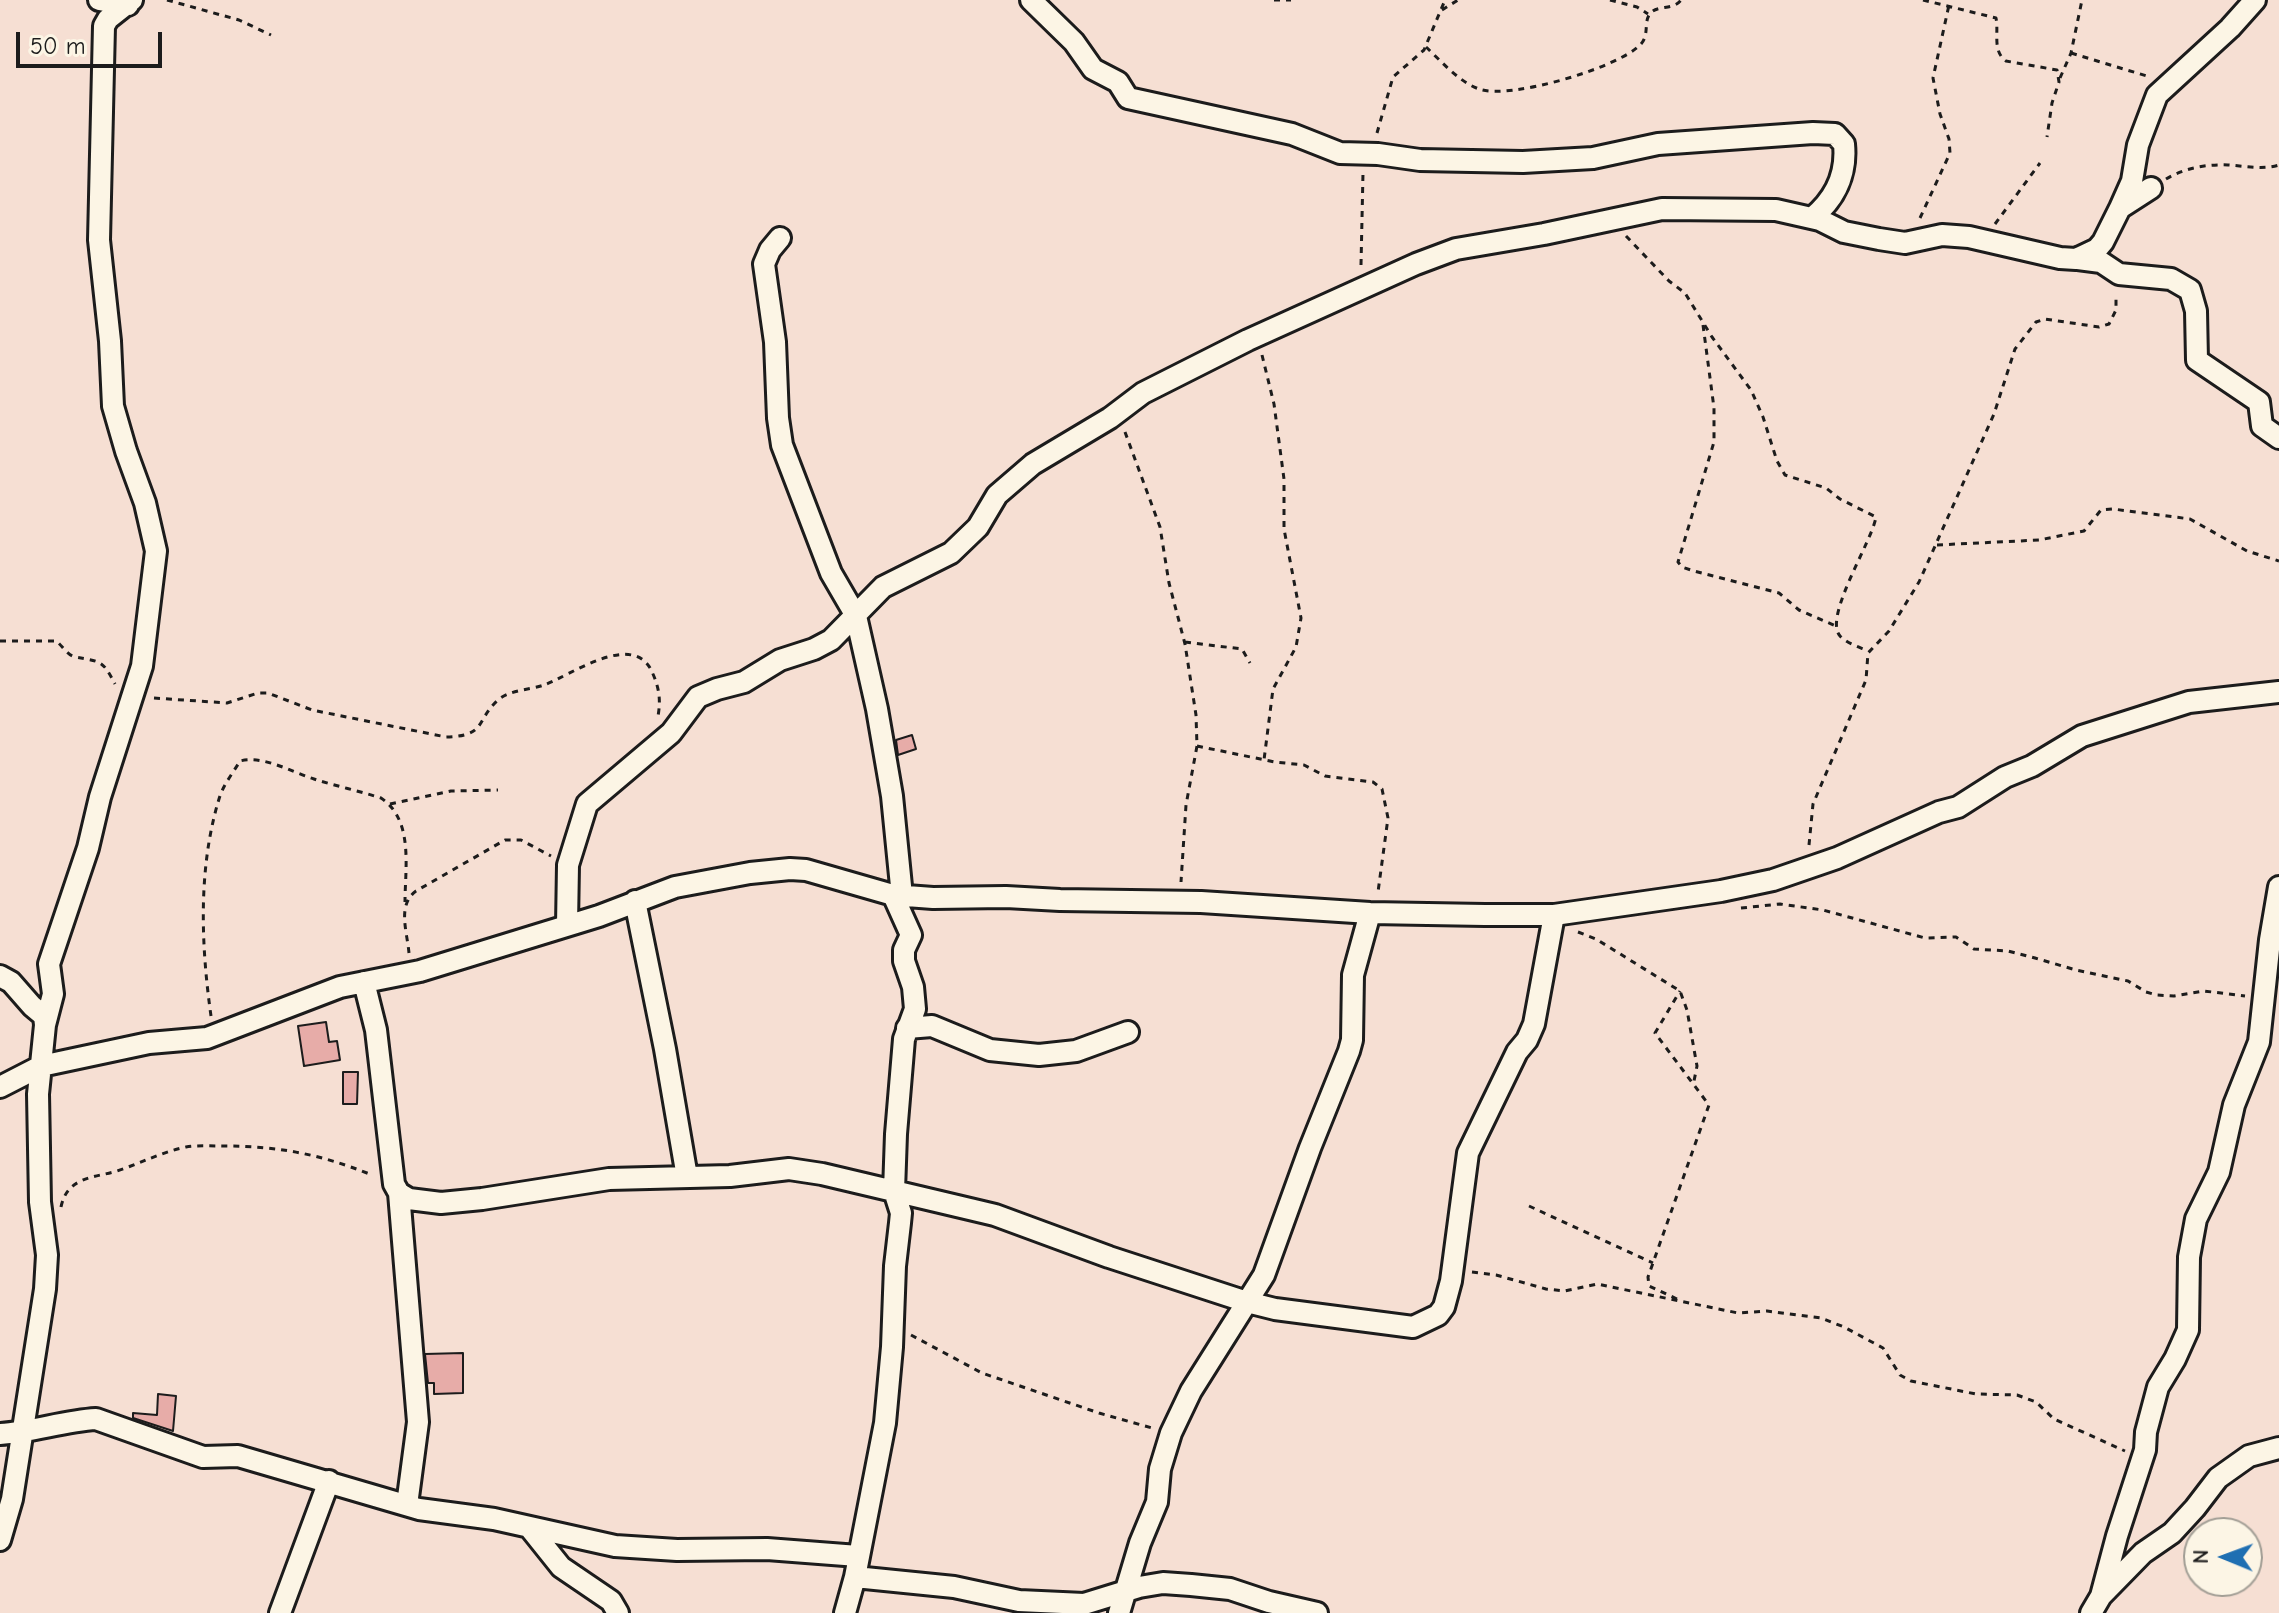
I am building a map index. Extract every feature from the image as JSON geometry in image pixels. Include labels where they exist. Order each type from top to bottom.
[{"type":"street","points":[[99,0],[130,2]]},
{"type":"street","points":[[1031,0],[1074,42],[1093,69],[1118,82],[1128,98],[1292,134],[1340,153],[1420,160],[1523,162],[1606,157],[1658,144],[1835,134],[1844,144],[1837,191],[1812,218]]},
{"type":"street","points":[[2076,259],[2097,249],[2120,208],[2132,181],[2138,145],[2153,103],[2169,83],[2230,28],[2255,0]]},
{"type":"street","points":[[0,1540],[12,1499],[46,1266],[38,1094],[45,1025],[53,994],[49,964],[88,848],[100,797],[142,666],[156,551],[145,503],[113,406],[110,341],[99,240],[103,32],[106,21],[130,2]]},
{"type":"street","points":[[2120,208],[2151,188]]},
{"type":"street","points":[[567,925],[568,865],[587,804],[671,733],[698,697],[744,682],[780,660],[831,640],[883,587],[951,553],[978,527],[997,495],[1033,464],[1117,413],[1143,393],[1257,336],[1456,249],[1662,209],[1776,210],[1812,218],[1857,236],[1905,243],[1942,235],[1982,238],[2060,258],[2101,262],[2114,272],[2171,279],[2190,290],[2196,311],[2197,360],[2259,402],[2262,426],[2279,438]]},
{"type":"street","points":[[780,238],[764,264],[775,342],[782,445],[831,573],[856,616],[892,796],[897,895],[911,935],[904,950],[904,961],[913,987],[915,1009],[907,1028],[897,1118],[894,1191],[901,1218],[883,1436],[845,1613]]},
{"type":"street","points":[[0,1087],[41,1066],[149,1043],[196,1040],[214,1035],[340,987],[412,972],[688,884],[790,869],[806,870],[897,895],[1180,901],[1370,913],[1554,918],[1721,891],[1773,880],[1837,858],[1939,812],[1958,807],[2005,777],[2032,766],[2082,736],[2189,702],[2279,692]]},
{"type":"street","points":[[2096,1604],[2141,1461],[2158,1387],[2188,1330],[2189,1257],[2196,1219],[2219,1172],[2234,1105],[2256,1052],[2279,887]]},
{"type":"street","points":[[635,901],[687,1177]]},
{"type":"street","points":[[1119,1613],[1140,1543],[1157,1502],[1160,1469],[1171,1433],[1191,1391],[1264,1275],[1352,1043],[1353,975],[1370,913]]},
{"type":"street","points":[[396,1188],[409,1199],[441,1203],[609,1179],[730,1176],[789,1169],[995,1215],[1109,1257],[1247,1302],[1275,1309],[1413,1327],[1438,1315],[1444,1307],[1468,1153],[1510,1064],[1534,1024],[1554,918]]},
{"type":"street","points":[[0,976],[11,982],[42,1013],[45,1025]]},
{"type":"street","points":[[364,982],[376,1030],[396,1188],[418,1422],[407,1505]]},
{"type":"street","points":[[907,1028],[932,1026],[990,1050],[1039,1055],[1076,1051],[1128,1032]]},
{"type":"street","points":[[0,1434],[23,1433],[96,1419],[203,1457],[238,1456],[407,1505],[615,1546],[677,1550],[767,1549],[858,1556]]},
{"type":"street","points":[[2096,1604],[2143,1553],[2172,1533],[2218,1478],[2249,1456],[2279,1448]]},
{"type":"street","points":[[280,1613],[329,1481]]},
{"type":"street","points":[[529,1527],[561,1567],[611,1601],[618,1613]]},
{"type":"street","points":[[855,1577],[954,1587],[1019,1601],[1084,1604],[1163,1583],[1230,1589],[1317,1613]]},
{"type":"path","points":[[167,0],[227,16],[271,35]]},
{"type":"path","points":[[1274,0],[1291,0]]},
{"type":"path","points":[[1360,289],[1365,154],[1379,128],[1393,77],[1426,47],[1445,0]]},
{"type":"path","points":[[1442,10],[1458,0]]},
{"type":"path","points":[[1610,0],[1637,7],[1649,15]]},
{"type":"path","points":[[1426,47],[1478,88],[1512,91],[1595,71],[1630,53],[1646,37],[1649,15],[1655,10],[1675,7],[1681,0]]},
{"type":"path","points":[[1923,0],[1996,18],[2000,56],[2006,61],[2052,68],[2058,74],[2059,82]]},
{"type":"path","points":[[2047,137],[2052,103],[2071,53],[2082,0]]},
{"type":"path","points":[[1922,241],[1920,216],[1929,204],[1950,153],[1933,78],[1949,5]]},
{"type":"path","points":[[2071,53],[2169,83]]},
{"type":"path","points":[[1982,238],[2011,205],[2040,163]]},
{"type":"path","points":[[2151,188],[2188,169],[2224,165],[2265,168],[2279,165]]},
{"type":"path","points":[[1610,219],[1669,281],[1685,293],[1751,390],[1785,475],[1826,488],[1840,499],[1876,517],[1838,607],[1836,626],[1837,634],[1842,638],[1869,652]]},
{"type":"path","points":[[1806,868],[1813,804],[1866,680],[1869,652],[1889,631],[1907,604],[1937,545],[1994,414],[2015,349],[2036,322],[2045,319],[2099,327],[2109,324],[2116,310],[2114,272]]},
{"type":"path","points":[[1702,322],[1714,408],[1714,442],[1678,562],[1694,571],[1779,593],[1799,610],[1836,626]]},
{"type":"path","points":[[1257,336],[1274,404],[1284,479],[1284,529],[1301,618],[1296,647],[1273,689],[1264,760]]},
{"type":"path","points":[[1117,413],[1160,527],[1169,583],[1185,642],[1196,715],[1197,746],[1186,805],[1180,901]]},
{"type":"path","points":[[1937,545],[2039,540],[2084,531],[2101,510],[2113,509],[2190,519],[2247,551],[2279,561]]},
{"type":"path","points":[[0,641],[56,641],[72,656],[102,663],[120,691],[132,697],[227,703],[268,693],[324,713],[446,737],[462,736],[475,730],[498,700],[547,684],[583,665],[622,655],[638,657],[650,666],[659,690],[660,707],[651,751]]},
{"type":"path","points":[[1185,642],[1242,649],[1250,663]]},
{"type":"path","points":[[1197,746],[1304,765],[1325,776],[1366,779],[1382,789],[1388,818],[1378,892],[1395,913]]},
{"type":"path","points":[[214,1035],[203,961],[209,847],[219,797],[240,761],[269,762],[316,780],[381,798],[399,815],[404,836],[405,902],[412,972]]},
{"type":"path","points":[[390,804],[451,791],[498,790]]},
{"type":"path","points":[[405,902],[416,891],[505,840],[521,840],[568,865]]},
{"type":"path","points":[[1734,907],[1780,904],[1823,910],[1925,938],[1956,937],[1974,949],[2008,951],[2128,981],[2157,995],[2174,996],[2204,991],[2264,998]]},
{"type":"path","points":[[1554,918],[1596,939],[1680,991],[1687,1010],[1697,1066],[1693,1086]]},
{"type":"path","points":[[1680,991],[1655,1033],[1709,1109],[1648,1277],[1649,1286],[1680,1301]]},
{"type":"path","points":[[60,1213],[63,1198],[77,1180],[109,1173],[190,1146],[269,1146],[307,1153],[396,1188]]},
{"type":"path","points":[[1529,1206],[1653,1263]]},
{"type":"path","points":[[1452,1269],[1496,1275],[1546,1289],[1565,1291],[1597,1284],[1738,1313],[1767,1311],[1821,1318],[1883,1348],[1900,1375],[1911,1381],[1976,1394],[2017,1395],[2036,1402],[2054,1419],[2129,1452],[2141,1461]]},
{"type":"path","points":[[893,1320],[918,1340],[982,1373],[1099,1413],[1151,1427],[1167,1449]]},
{"type":"building","points":[[912,735],[916,749],[898,755],[896,740]]},
{"type":"building","points":[[326,1022],[329,1042],[337,1041],[340,1060],[304,1066],[298,1026]]},
{"type":"building","points":[[343,1072],[358,1072],[357,1104],[343,1104]]},
{"type":"building","points":[[463,1353],[463,1393],[434,1394],[434,1383],[428,1383],[425,1354]]},
{"type":"building","points":[[158,1394],[176,1396],[173,1431],[133,1418],[133,1413],[157,1415]]}]
